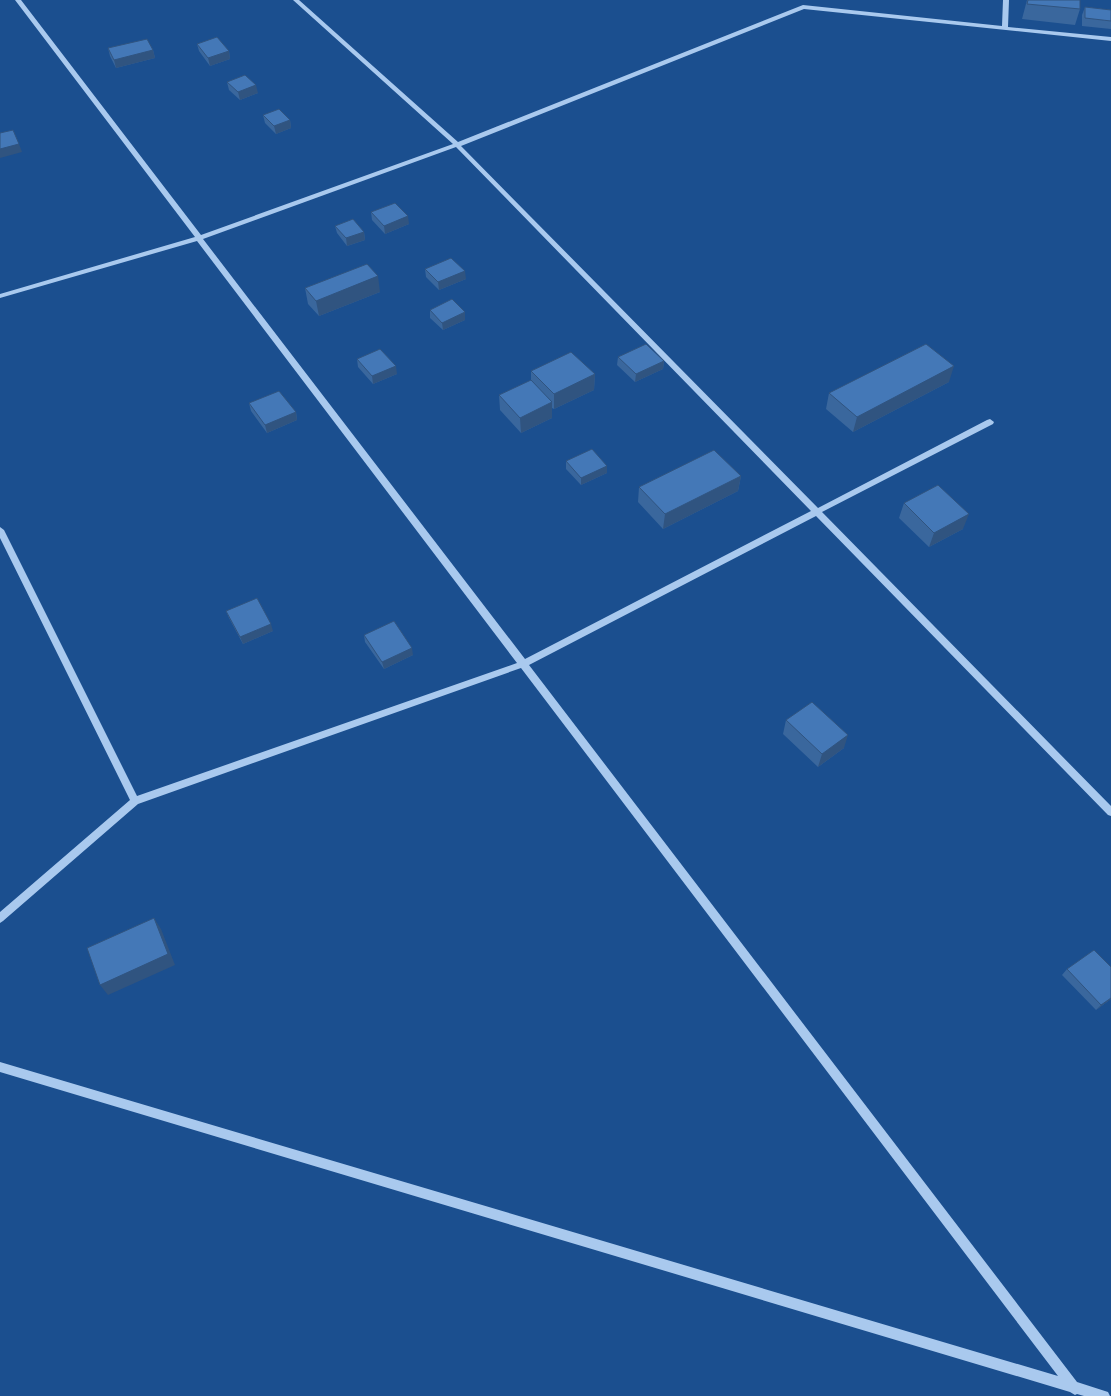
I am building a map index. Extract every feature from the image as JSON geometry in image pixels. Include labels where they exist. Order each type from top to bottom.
[{"type":"street","points":[[18,0],[1075,1389]]},
{"type":"street","points":[[296,0],[457,146],[1111,812]]},
{"type":"street","points":[[1005,28],[1006,0]]},
{"type":"street","points":[[0,296],[199,238],[457,146],[803,7],[1111,39]]},
{"type":"street","points":[[0,918],[135,801],[523,664],[990,422]]},
{"type":"street","points":[[0,530],[135,801]]},
{"type":"street","points":[[0,1068],[1075,1389],[1104,1396]]},
{"type":"building","points":[[1028,0],[1080,0],[1080,9],[1027,4]]},
{"type":"building","points":[[1085,7],[1111,10],[1111,21],[1085,18]]},
{"type":"building","points":[[217,37],[229,51],[208,58],[197,44]]},
{"type":"building","points":[[147,39],[153,50],[114,60],[108,48]]},
{"type":"building","points":[[245,75],[256,85],[238,92],[227,82]]},
{"type":"building","points":[[279,109],[290,120],[274,126],[263,115]]},
{"type":"building","points":[[13,130],[19,144],[0,149],[0,133]]},
{"type":"building","points":[[395,203],[408,216],[384,226],[371,212]]},
{"type":"building","points":[[353,219],[364,232],[346,238],[335,226]]},
{"type":"building","points":[[451,258],[465,271],[438,282],[425,269]]},
{"type":"building","points":[[367,264],[378,276],[316,301],[305,288]]},
{"type":"building","points":[[452,299],[465,312],[442,323],[430,310]]},
{"type":"building","points":[[646,344],[664,361],[636,374],[618,357]]},
{"type":"building","points":[[926,344],[954,366],[857,417],[829,393]]},
{"type":"building","points":[[380,349],[396,366],[372,376],[357,359]]},
{"type":"building","points":[[571,352],[595,374],[554,394],[531,371]]},
{"type":"building","points":[[531,380],[552,402],[520,418],[499,395]]},
{"type":"building","points":[[279,391],[296,412],[265,425],[249,403]]},
{"type":"building","points":[[592,449],[607,466],[581,478],[566,461]]},
{"type":"building","points":[[714,450],[741,476],[665,514],[639,487]]},
{"type":"building","points":[[938,485],[969,514],[934,533],[904,503]]},
{"type":"building","points":[[257,598],[271,624],[240,637],[226,611]]},
{"type":"building","points":[[394,621],[412,648],[382,662],[364,635]]},
{"type":"building","points":[[812,702],[848,735],[822,754],[786,720]]},
{"type":"building","points":[[154,918],[168,954],[100,985],[87,948]]},
{"type":"building","points":[[1094,950],[1111,967],[1111,998],[1101,1005],[1067,969]]}]
